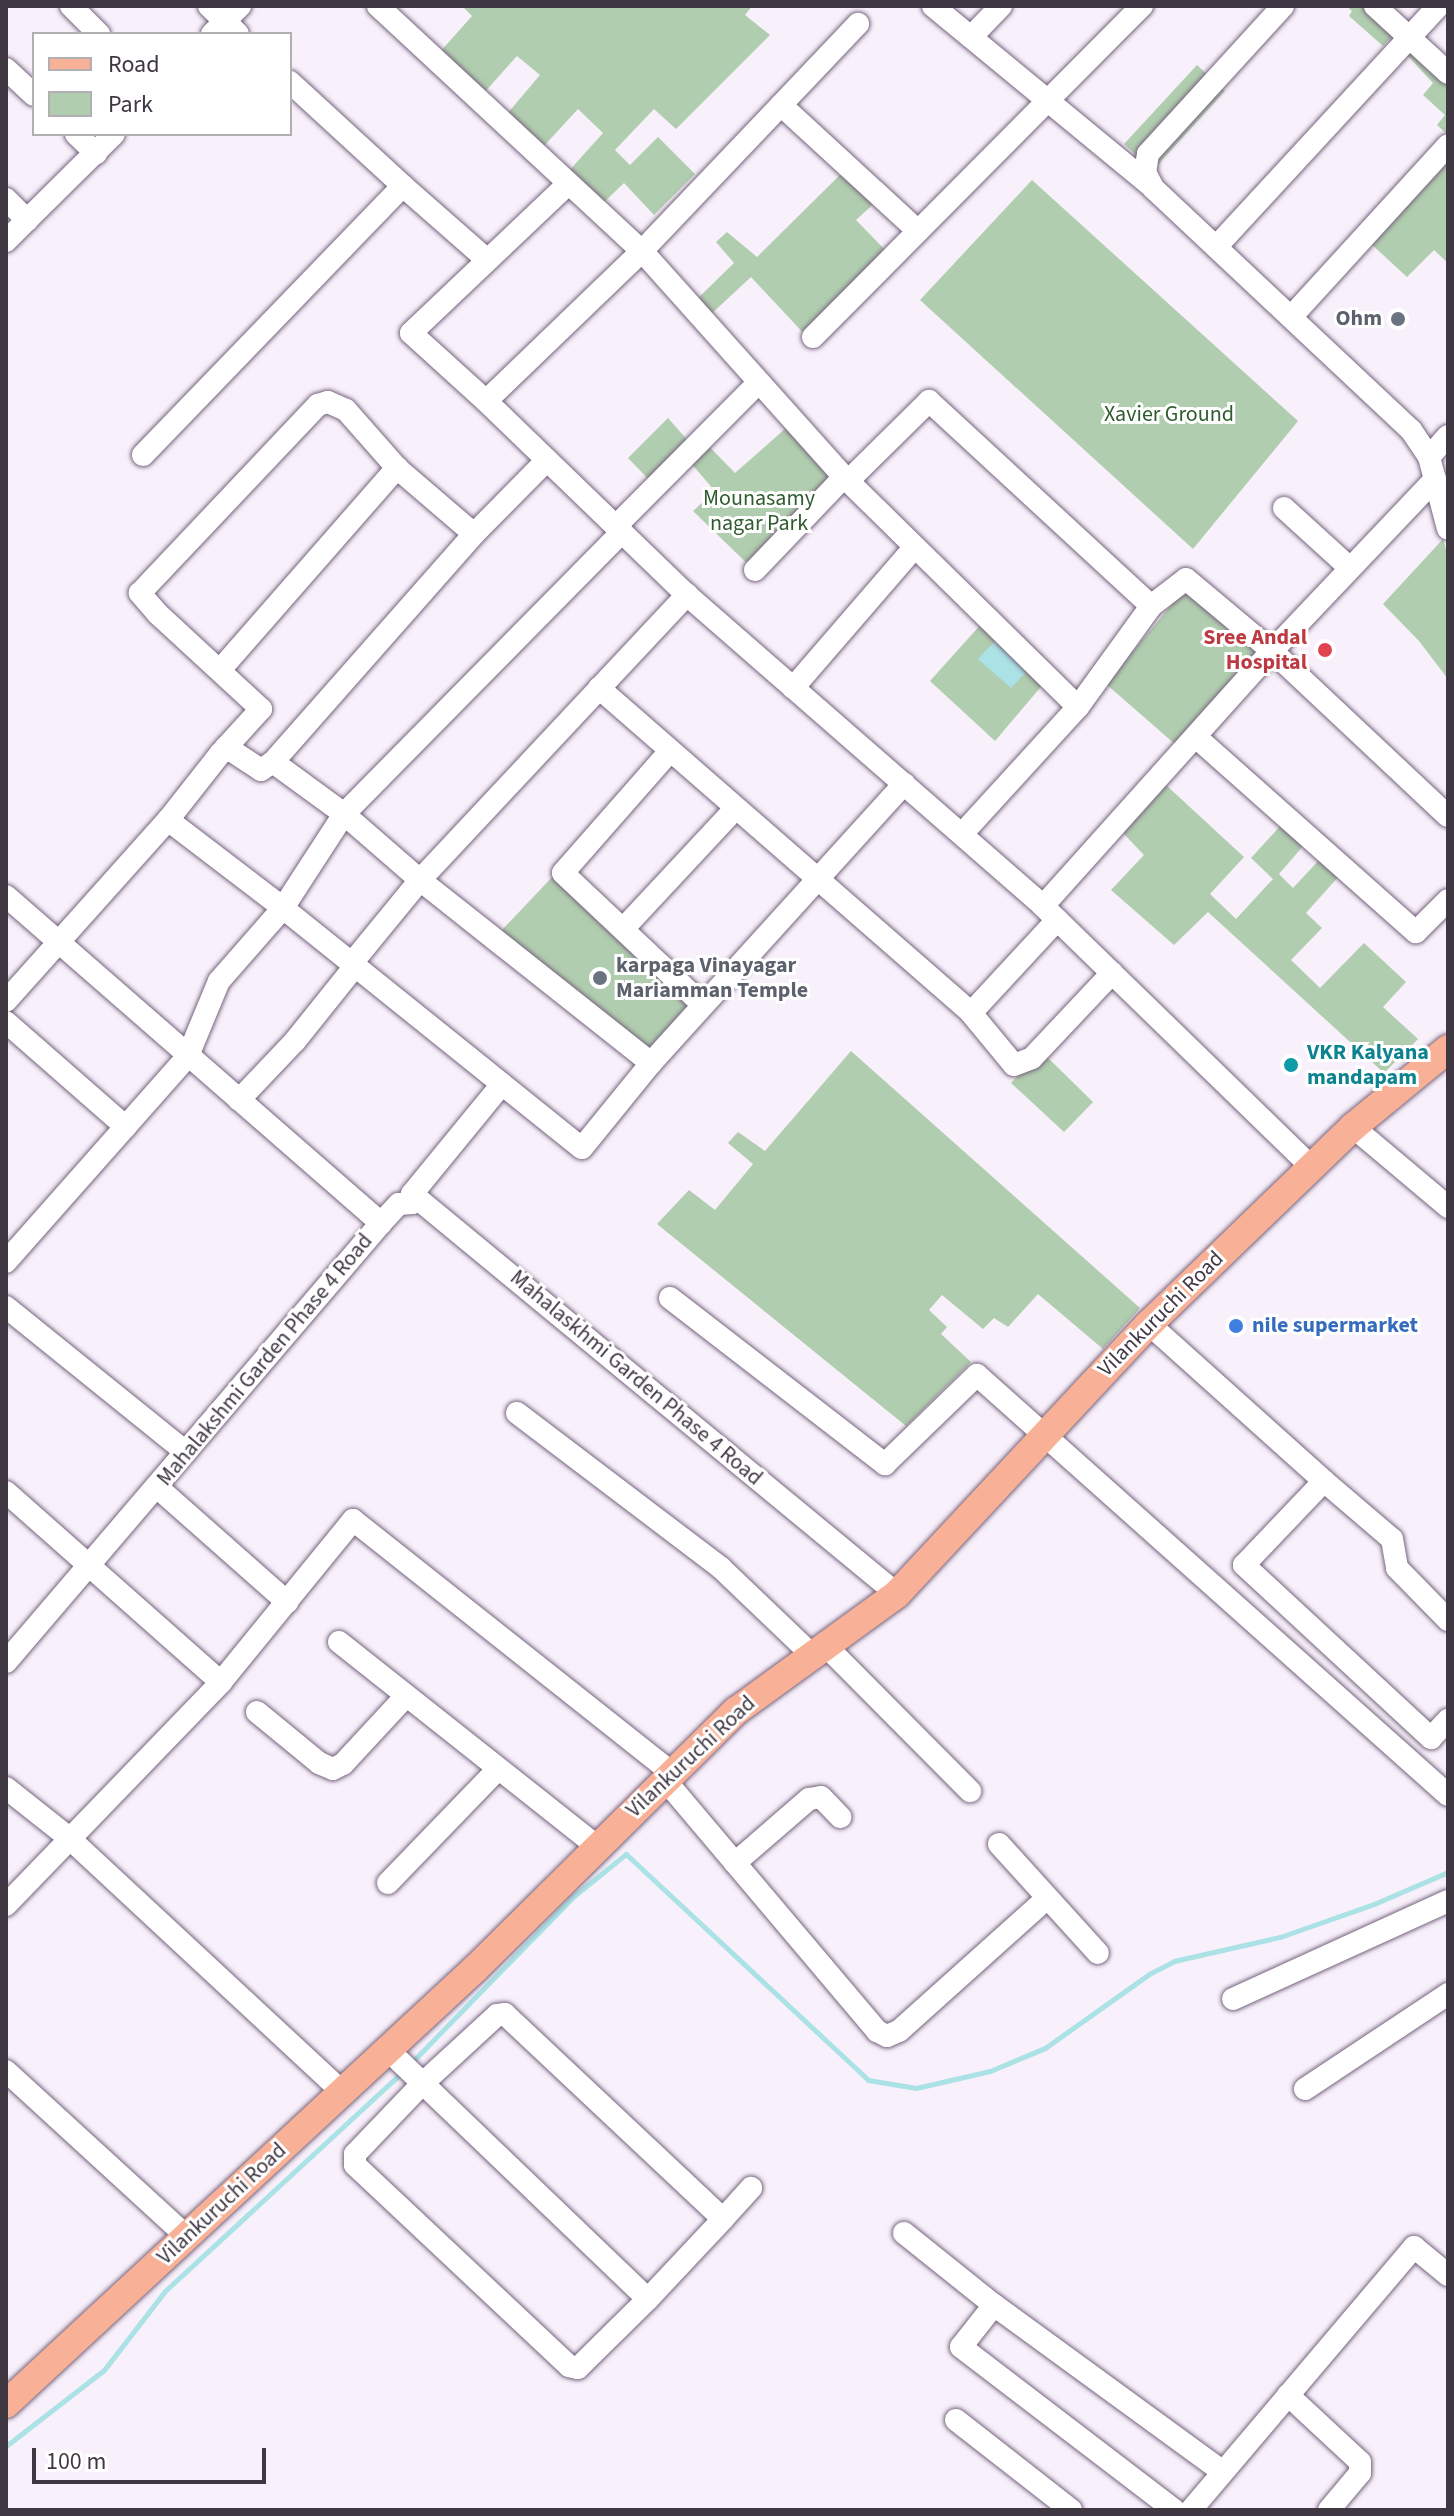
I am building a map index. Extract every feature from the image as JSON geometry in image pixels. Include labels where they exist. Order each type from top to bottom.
[{"type":"main road","name":"Vilankuruchi Road","points":[[6,2404],[476,1968],[596,1846],[736,1711],[897,1594],[1149,1324],[1310,1166],[1353,1127],[1447,1052]]},
{"type":"street","points":[[71,6],[97,32]]},
{"type":"street","points":[[378,6],[642,251],[846,479],[913,549],[1078,707]]},
{"type":"street","points":[[933,6],[1153,188],[1411,430],[1429,457],[1448,529]]},
{"type":"street","points":[[971,37],[1001,6]]},
{"type":"street","points":[[813,337],[1142,6]]},
{"type":"street","points":[[1153,188],[1145,172],[1148,154],[1283,6]]},
{"type":"street","points":[[1365,6],[1448,73]]},
{"type":"street","points":[[1375,6],[1408,39]]},
{"type":"street","points":[[1216,247],[1438,6]]},
{"type":"street","points":[[486,401],[642,251],[858,24]]},
{"type":"street","points":[[6,69],[32,93]]},
{"type":"street","points":[[292,84],[486,259]]},
{"type":"street","points":[[781,105],[918,231]]},
{"type":"street","points":[[78,136],[96,153]]},
{"type":"street","points":[[6,241],[112,136]]},
{"type":"street","points":[[1292,316],[1448,145]]},
{"type":"street","points":[[568,184],[411,333],[687,595],[1050,913],[1310,1166]]},
{"type":"street","points":[[143,455],[403,186]]},
{"type":"street","points":[[6,199],[27,220]]},
{"type":"street","points":[[6,1262],[188,1056],[219,981],[283,908],[344,814],[758,383]]},
{"type":"street","points":[[755,570],[929,401],[1151,606]]},
{"type":"street","points":[[6,1001],[168,820],[226,747],[261,709],[158,614],[140,593],[318,405],[328,402],[346,410],[397,468],[474,534]]},
{"type":"street","points":[[1429,457],[1448,436]]},
{"type":"street","points":[[226,747],[261,770],[273,762],[474,534],[547,460]]},
{"type":"street","points":[[220,670],[397,468]]},
{"type":"street","points":[[971,1013],[1196,737],[1272,651],[1435,479]]},
{"type":"street","points":[[1284,508],[1350,568]]},
{"type":"street","points":[[793,688],[913,549]]},
{"type":"street","points":[[962,834],[1078,707],[1151,606],[1186,579],[1272,651],[1448,816]]},
{"type":"street","points":[[239,1100],[295,1041],[420,880],[687,595]]},
{"type":"street","points":[[599,688],[971,1013],[1014,1065],[1032,1058],[1112,973]]},
{"type":"street","points":[[1196,737],[1416,932],[1448,900]]},
{"type":"street","points":[[670,751],[563,873],[703,1005]]},
{"type":"street","points":[[273,762],[344,814],[420,880],[651,1063]]},
{"type":"street","points":[[168,820],[283,908],[582,1148],[651,1063],[904,784]]},
{"type":"street","points":[[624,928],[736,808]]},
{"type":"street","name":"Mahalakshmi Garden Phase 4 Road","points":[[6,896],[381,1223],[6,1662]]},
{"type":"street","points":[[6,1022],[126,1127]]},
{"type":"street","points":[[381,1223],[399,1204],[412,1203],[412,1194],[502,1084]]},
{"type":"street","points":[[1353,1127],[1448,1207]]},
{"type":"street","name":"Mahalaskhmi Garden Phase 4 Road","points":[[412,1194],[897,1594]]},
{"type":"street","points":[[670,1298],[885,1464],[977,1375],[1047,1433],[1448,1795]]},
{"type":"street","points":[[6,1307],[186,1452]]},
{"type":"street","points":[[1149,1324],[1392,1539],[1397,1568],[1448,1620]]},
{"type":"street","points":[[517,1413],[721,1568],[818,1650],[970,1791]]},
{"type":"street","points":[[1324,1481],[1244,1565],[1431,1738],[1448,1720]]},
{"type":"street","points":[[157,1487],[287,1602]]},
{"type":"street","points":[[6,1492],[88,1568],[221,1682]]},
{"type":"street","points":[[6,1905],[68,1837],[221,1682],[353,1520],[669,1777],[735,1863],[877,2031],[887,2036],[899,2031],[1047,1898]]},
{"type":"street","points":[[339,1642],[596,1846]]},
{"type":"street","points":[[257,1712],[319,1763],[333,1769],[343,1764],[405,1697]]},
{"type":"street","points":[[388,1883],[498,1769]]},
{"type":"street","points":[[6,1788],[68,1837],[341,2091]]},
{"type":"street","points":[[735,1863],[809,1799],[821,1797],[840,1817]]},
{"type":"street","points":[[999,1844],[1098,1953]]},
{"type":"street","points":[[1233,1999],[1448,1901]]},
{"type":"street","points":[[1305,2089],[1448,1994]]},
{"type":"street","points":[[723,2219],[505,2014],[497,2015],[419,2080],[355,2154],[355,2165],[569,2366],[578,2368],[648,2299],[723,2219],[751,2188]]},
{"type":"street","points":[[388,2050],[648,2299]]},
{"type":"street","points":[[6,2071],[187,2237]]},
{"type":"street","points":[[904,2233],[994,2305],[1223,2472]]},
{"type":"street","points":[[1191,2510],[1414,2247],[1448,2275]]},
{"type":"street","points":[[994,2305],[961,2347],[1174,2510]]},
{"type":"street","points":[[1288,2395],[1360,2462],[1360,2473],[1329,2510]]},
{"type":"street","points":[[956,2420],[1071,2510]]},
{"type":"green space","points":[[462,6],[752,6],[745,15],[770,35],[676,129],[654,109],[615,150],[630,165],[658,137],[695,174],[654,215],[624,183],[602,204],[568,172],[603,133],[578,109],[543,147],[507,114],[540,75],[517,56],[483,94],[439,53],[472,16]]},
{"type":"green space","points":[[1346,6],[1368,6],[1397,31],[1383,46],[1349,16],[1352,11]]},
{"type":"green space","points":[[1415,48],[1448,77],[1448,135],[1437,125],[1445,115],[1423,95],[1433,83],[1408,56]]},
{"type":"green space","points":[[1197,65],[1225,91],[1153,170],[1124,144]]},
{"type":"green space","points":[[1448,154],[1448,263],[1434,250],[1407,277],[1369,242]]},
{"type":"green space","points":[[847,168],[878,200],[856,220],[890,255],[808,338],[751,277],[709,316],[695,301],[734,263],[716,242],[727,232],[757,257]]},
{"type":"green space","name":"Xavier Ground","points":[[1032,180],[1298,421],[1193,549],[920,300]]},
{"type":"green space","name":"Mounasamy nagar Park","points":[[668,418],[689,442],[698,435],[735,473],[786,428],[845,490],[758,574],[693,511],[715,491],[689,461],[659,490],[628,458]]},
{"type":"green space","points":[[1443,539],[1448,556],[1448,679],[1419,641],[1383,604]]},
{"type":"green space","points":[[1187,586],[1262,651],[1176,745],[1106,684]]},
{"type":"green space","points":[[983,622],[1045,682],[995,741],[930,681]]},
{"type":"green space","points":[[1166,785],[1244,857],[1210,894],[1236,919],[1273,879],[1251,858],[1282,824],[1304,845],[1279,874],[1293,888],[1321,858],[1339,876],[1306,913],[1322,928],[1291,960],[1320,988],[1364,943],[1406,982],[1383,1007],[1418,1039],[1384,1073],[1208,912],[1174,945],[1111,890],[1144,855],[1123,833]]},
{"type":"green space","points":[[556,873],[691,1001],[648,1051],[502,930]]},
{"type":"green space","points":[[851,1051],[1140,1308],[1103,1349],[1038,1294],[1008,1327],[994,1318],[983,1329],[942,1295],[929,1310],[947,1327],[941,1334],[971,1362],[906,1426],[657,1224],[689,1190],[715,1210],[753,1164],[728,1143],[738,1132],[765,1151]]},
{"type":"green space","points":[[1041,1051],[1093,1102],[1064,1132],[1011,1083]]},
{"type":"water","points":[[997,639],[1028,670],[1011,688],[978,659]]},
{"type":"waterway","points":[[409,2065],[574,1896],[626,1854],[868,2080],[916,2088],[990,2071],[1045,2048],[1149,1974],[1174,1961],[1280,1937],[1374,1904],[1448,1872]]},
{"type":"waterway","points":[[6,2446],[104,2370],[165,2291],[402,2072]]},
{"type":"place","name":"Ohm","points":[[1398,319]]},
{"type":"place","name":"Sree Andal Hospital","points":[[1325,650]]},
{"type":"place","name":"karpaga Vinayagar Mariamman Temple","points":[[600,978]]},
{"type":"place","name":"VKR Kalyana mandapam","points":[[1291,1065]]},
{"type":"place","name":"nile supermarket","points":[[1236,1326]]}]
